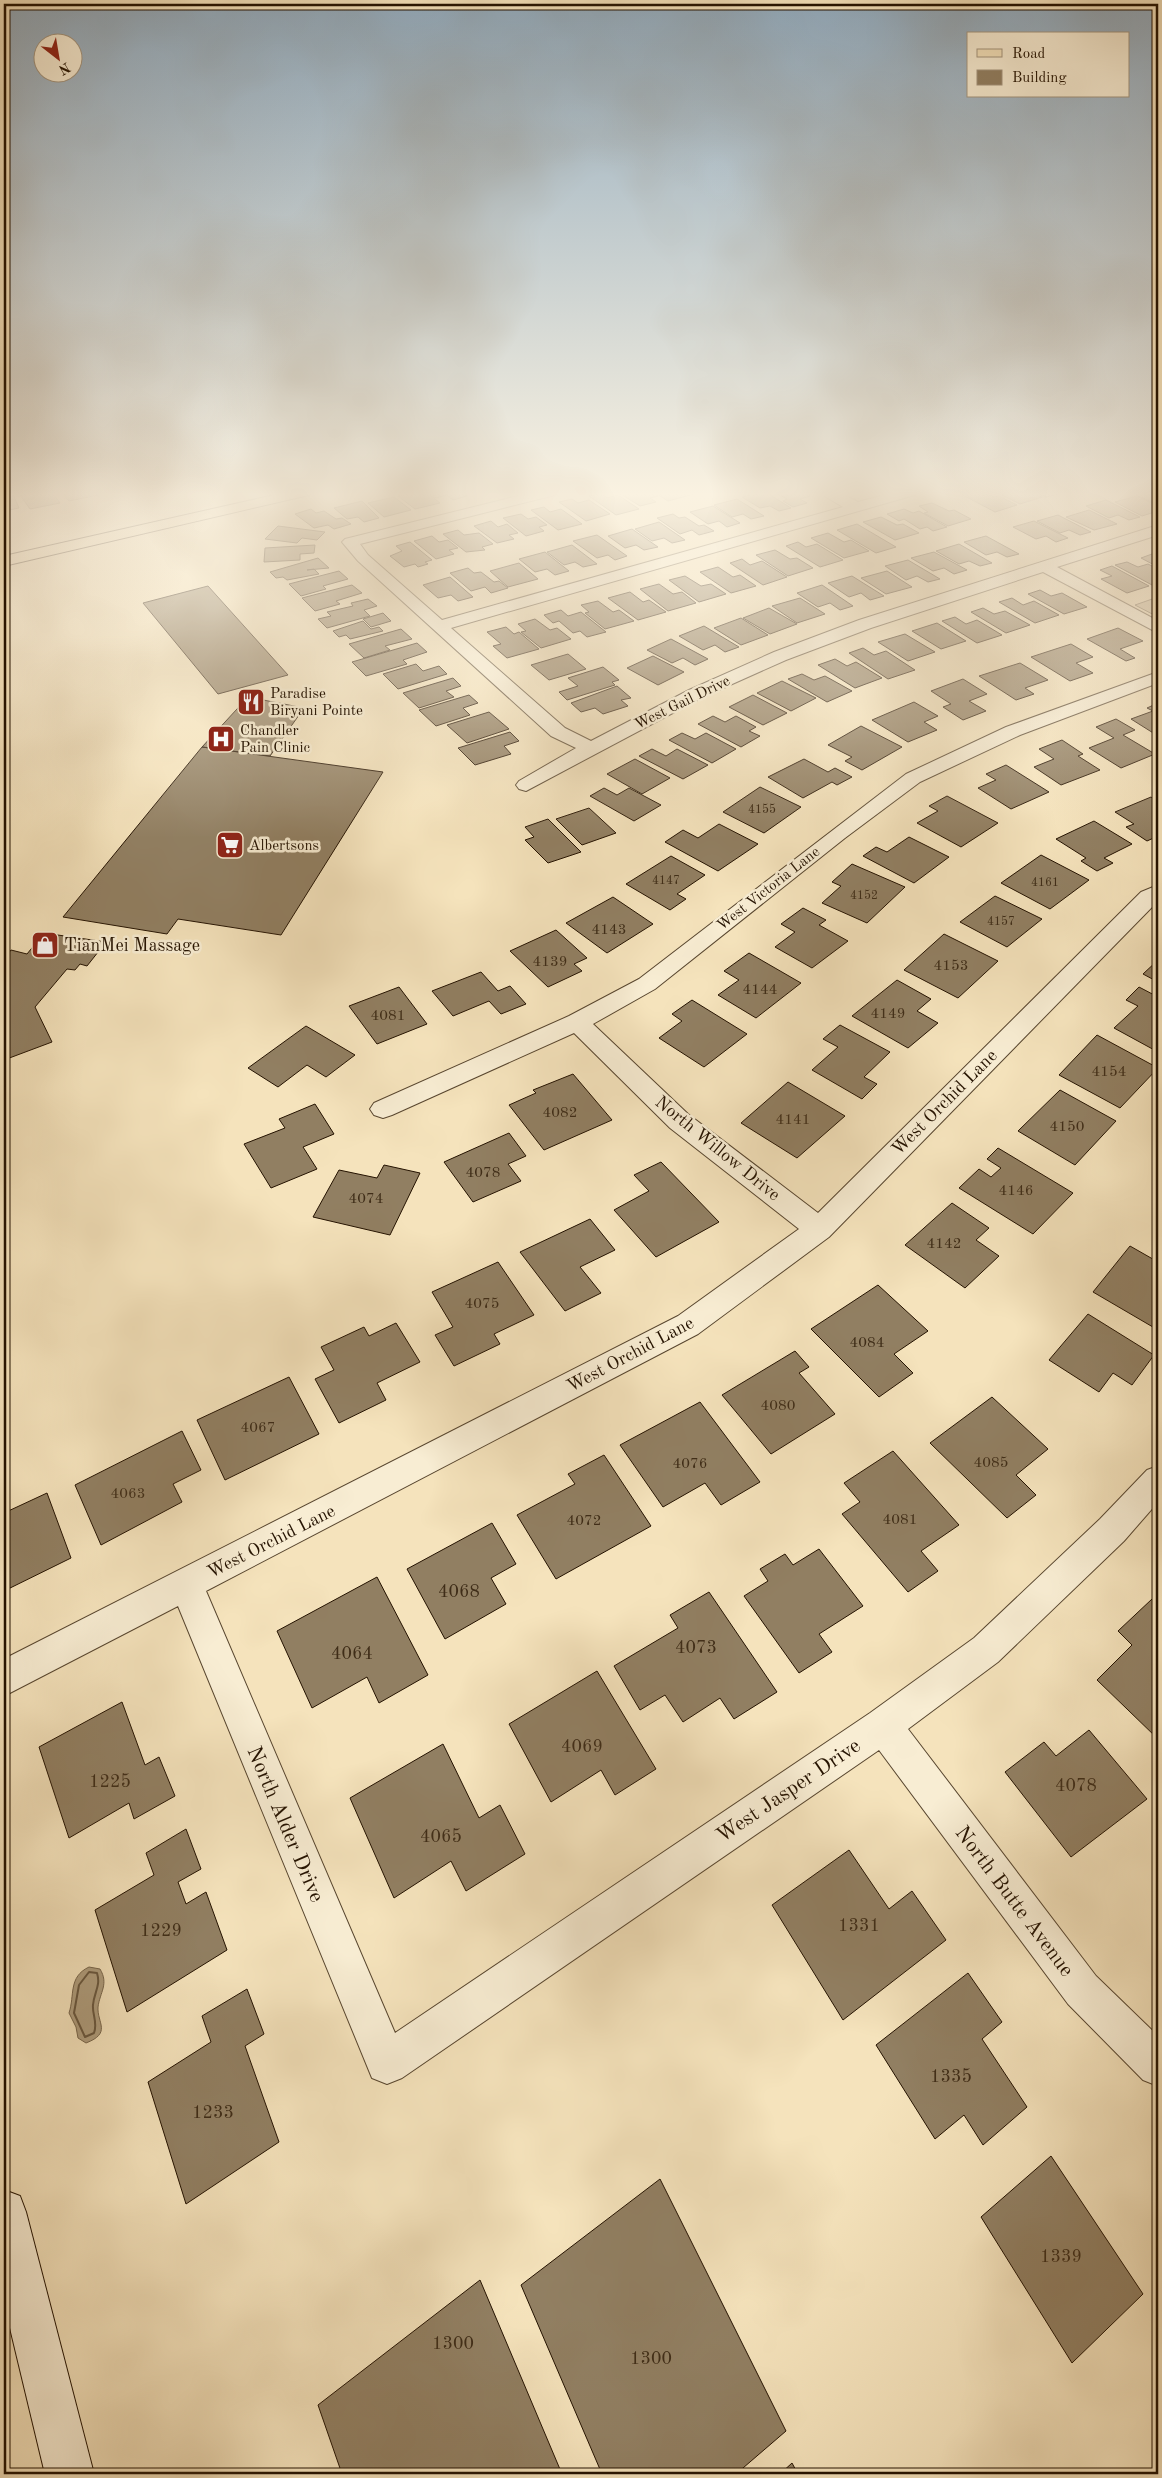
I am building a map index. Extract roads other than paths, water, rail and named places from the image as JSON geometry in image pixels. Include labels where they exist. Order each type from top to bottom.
[{"type":"street","points":[[417,607],[558,732],[590,748]]},
{"type":"street","points":[[439,626],[508,607]]},
{"type":"street","name":"West Gail Drive","points":[[526,785],[590,748],[695,694],[780,656],[865,624],[920,607]]},
{"type":"street","points":[[1118,607],[1158,628]]},
{"type":"street","name":"West Victoria Lane","points":[[383,1109],[578,1022],[647,984],[801,862],[913,778],[1013,731],[1158,677]]},
{"type":"street","name":"West Orchid Lane","points":[[4,1678],[688,1325],[819,1229],[1155,897]]},
{"type":"street","name":"North Willow Drive","points":[[578,1022],[679,1121],[819,1229]]},
{"type":"street","name":"West Jasper Drive","points":[[387,2063],[883,1726],[986,1650],[1112,1530],[1158,1480]]},
{"type":"street","name":"North Alder Drive","points":[[186,1585],[387,2063]]},
{"type":"street","name":"North Butte Avenue","points":[[883,1726],[1082,1990],[1158,2065]]},
{"type":"street","points":[[4,2212],[70,2474]]},
{"type":"water","points":[[89,1967],[100,1969],[103,1974],[104,1984],[98,2007],[101,2031],[94,2039],[86,2043],[78,2038],[76,2027],[69,2013],[75,1981],[82,1971]]},
{"type":"place","name":"Paradise Biryani Pointe","points":[[251,702]]},
{"type":"place","name":"Chandler Pain Clinic","points":[[221,739]]},
{"type":"place","name":"Albertsons","points":[[230,845]]},
{"type":"place","name":"TianMei Massage","points":[[45,945]]}]
